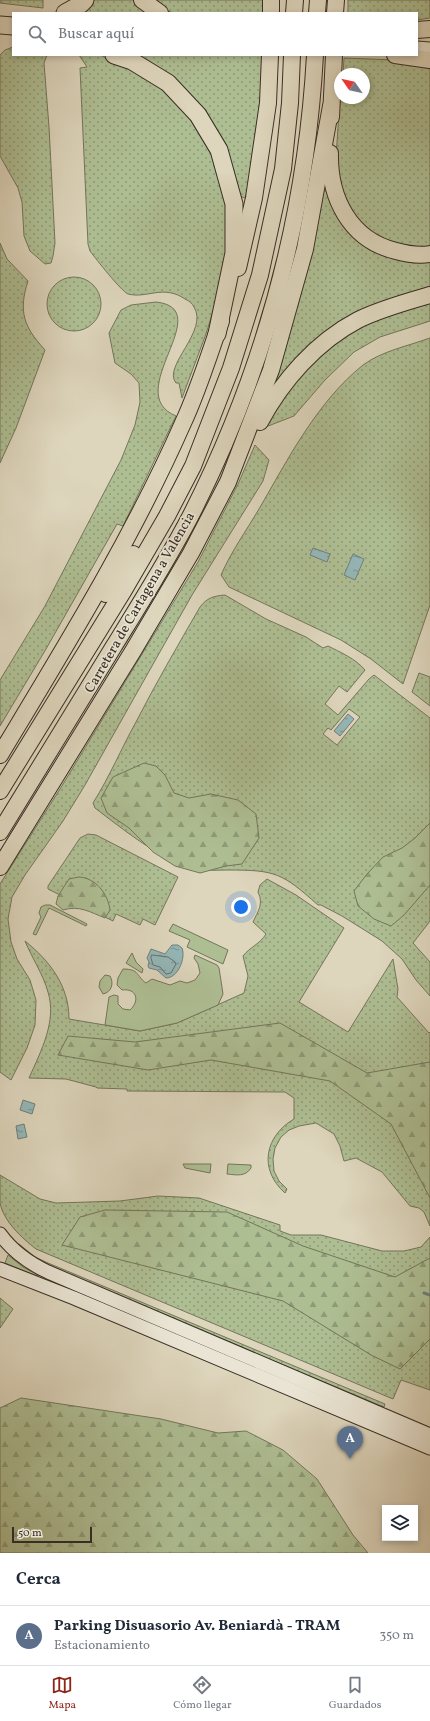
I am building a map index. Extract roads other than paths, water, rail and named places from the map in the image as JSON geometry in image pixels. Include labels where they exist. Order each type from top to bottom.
[{"type":"highway","points":[[66,12],[81,4],[85,0]]},
{"type":"highway","points":[[142,0],[159,12]]},
{"type":"highway","points":[[271,12],[272,0]]},
{"type":"highway","points":[[294,12],[295,0]]},
{"type":"highway","points":[[317,12],[318,0]]},
{"type":"highway","points":[[335,12],[336,0]]},
{"type":"highway","points":[[0,20],[12,20]]},
{"type":"highway","points":[[0,25],[12,26]]},
{"type":"highway","points":[[418,30],[430,28]]},
{"type":"highway","points":[[0,34],[12,34]]},
{"type":"highway","points":[[118,56],[132,60],[168,83],[198,115],[219,150],[234,204],[234,253],[217,334]]},
{"type":"highway","points":[[0,755],[34,700],[113,564],[151,492],[184,422],[217,334],[236,276],[254,198],[268,102],[270,56]]},
{"type":"highway","name":"Carretera de Cartagena a Valencia","points":[[0,791],[167,516],[193,466],[231,368],[262,267],[283,169],[290,103],[292,56]]},
{"type":"highway","name":"Carretera de Cartagena a Valencia","points":[[0,832],[158,575],[190,517],[219,454],[258,358],[289,249],[301,190],[312,103],[315,56]]},
{"type":"highway","points":[[334,56],[330,165],[335,194],[345,216],[361,234],[385,248],[405,254],[430,254]]},
{"type":"highway","points":[[402,56],[430,60]]},
{"type":"highway","points":[[228,482],[271,370],[305,249],[332,106]]},
{"type":"highway","points":[[0,867],[133,652],[191,552],[269,404],[299,366],[327,341],[358,320],[430,295]]},
{"type":"highway","points":[[34,700],[84,628],[158,514],[186,462],[231,368]]},
{"type":"main road","points":[[418,37],[430,37]]},
{"type":"main road","points":[[418,48],[430,49]]},
{"type":"main road","points":[[0,1234],[6,1243],[22,1257],[48,1272],[430,1435]]},
{"type":"main road","points":[[0,1269],[74,1298],[430,1448]]},
{"type":"water","points":[[313,548],[330,554],[327,562],[310,555]]},
{"type":"water","points":[[353,554],[364,559],[355,580],[344,575]]},
{"type":"water","points":[[348,714],[354,719],[340,736],[334,731]]},
{"type":"water","points":[[172,945],[178,945],[182,948],[183,957],[180,967],[174,975],[166,978],[157,970],[149,968],[147,958],[151,949],[165,954]]},
{"type":"water","points":[[23,1100],[35,1104],[32,1114],[20,1110]]},
{"type":"water","points":[[24,1124],[27,1137],[18,1139],[16,1126]]},
{"type":"waterway","points":[[424,1293],[430,1295]]},
{"type":"place","name":"Parking Disuasorio Av. Beniardà - TRAM","points":[[350,1459]]}]
